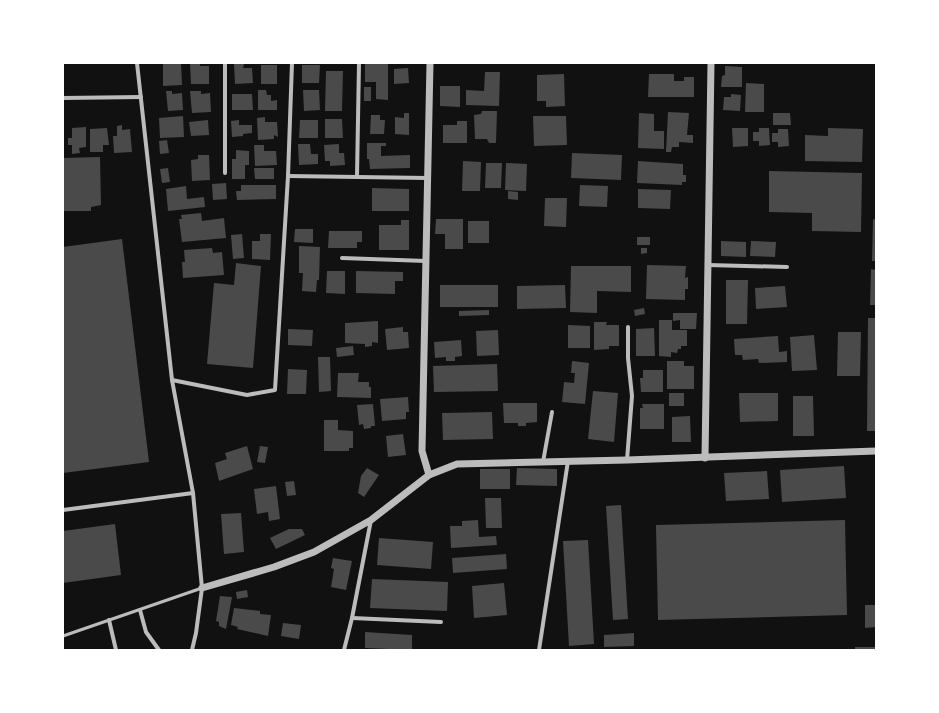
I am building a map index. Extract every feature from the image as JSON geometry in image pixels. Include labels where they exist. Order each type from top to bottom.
[{"type":"street","points":[[137,63],[172,380],[193,493],[202,588],[196,633],[192,650]]},
{"type":"street","points":[[224,63],[225,173]]},
{"type":"street","points":[[172,380],[247,395],[275,390],[288,176],[292,63]]},
{"type":"street","points":[[356,176],[359,63]]},
{"type":"street","points":[[429,475],[422,451],[430,63]]},
{"type":"street","points":[[705,458],[711,63]]},
{"type":"street","points":[[63,98],[141,97]]},
{"type":"street","points":[[288,176],[428,178]]},
{"type":"street","points":[[342,258],[426,261]]},
{"type":"street","points":[[708,265],[787,267]]},
{"type":"street","points":[[627,460],[632,396],[628,358],[628,327]]},
{"type":"street","points":[[543,462],[552,412]]},
{"type":"street","points":[[202,588],[274,567],[314,552],[372,520],[429,475],[457,464],[876,452]]},
{"type":"street","points":[[539,650],[568,462]]},
{"type":"street","points":[[63,510],[193,493]]},
{"type":"street","points":[[344,650],[372,520]]},
{"type":"street","points":[[140,610],[146,632],[159,650]]},
{"type":"street","points":[[352,618],[441,622]]},
{"type":"street","points":[[109,620],[116,650]]},
{"type":"lane","points":[[63,636],[202,588]]},
{"type":"building","points":[[163,63],[181,63],[182,85],[163,86]]},
{"type":"building","points":[[190,63],[200,63],[200,66],[209,66],[209,84],[191,84]]},
{"type":"building","points":[[365,63],[388,63],[388,100],[376,99],[376,82],[365,82]]},
{"type":"building","points":[[234,64],[244,64],[243,68],[252,68],[253,83],[235,84]]},
{"type":"building","points":[[261,65],[277,65],[277,84],[261,84]]},
{"type":"building","points":[[302,65],[320,65],[319,83],[302,83]]},
{"type":"building","points":[[725,66],[742,67],[742,87],[721,87],[722,76],[725,75]]},
{"type":"building","points":[[408,68],[409,83],[394,84],[394,69]]},
{"type":"building","points":[[326,71],[343,71],[342,111],[325,111]]},
{"type":"building","points":[[485,72],[500,72],[499,106],[466,105],[466,90],[484,91]]},
{"type":"building","points":[[564,74],[565,106],[546,107],[546,101],[537,101],[537,75]]},
{"type":"building","points":[[649,74],[674,74],[674,81],[684,81],[684,77],[694,77],[694,97],[648,97]]},
{"type":"building","points":[[746,83],[764,84],[764,112],[745,112]]},
{"type":"building","points":[[440,86],[460,86],[460,107],[440,106]]},
{"type":"building","points":[[364,87],[371,87],[371,101],[364,101]]},
{"type":"building","points":[[258,90],[266,90],[267,95],[271,95],[271,101],[277,100],[277,110],[258,110]]},
{"type":"building","points":[[303,90],[319,90],[320,110],[304,111]]},
{"type":"building","points":[[166,91],[172,91],[172,94],[182,93],[183,110],[168,111]]},
{"type":"building","points":[[190,91],[201,91],[201,94],[210,93],[211,112],[192,113]]},
{"type":"building","points":[[232,94],[252,94],[253,110],[232,110]]},
{"type":"building","points":[[731,94],[741,95],[740,111],[723,110],[724,97],[731,97]]},
{"type":"building","points":[[482,111],[497,111],[496,143],[489,143],[487,139],[475,139],[474,115],[481,114]]},
{"type":"building","points":[[668,112],[689,113],[687,135],[693,135],[693,143],[679,142],[679,147],[672,147],[671,152],[666,152]]},
{"type":"building","points":[[404,113],[409,113],[409,135],[395,134],[395,117],[404,118]]},
{"type":"building","points":[[639,113],[654,114],[654,131],[664,131],[664,149],[638,148]]},
{"type":"building","points":[[773,113],[790,113],[791,125],[773,125]]},
{"type":"building","points":[[371,115],[380,115],[380,120],[385,120],[384,134],[370,134]]},
{"type":"building","points":[[183,116],[184,137],[160,138],[159,118]]},
{"type":"building","points":[[533,116],[566,116],[567,145],[534,146]]},
{"type":"building","points":[[265,117],[265,122],[277,122],[278,137],[274,135],[274,139],[258,140],[257,118]]},
{"type":"building","points":[[325,119],[342,119],[343,138],[325,138]]},
{"type":"building","points":[[208,120],[209,135],[191,136],[189,122]]},
{"type":"building","points":[[239,120],[239,125],[252,125],[252,133],[232,137],[231,121]]},
{"type":"building","points":[[300,120],[318,120],[318,138],[299,138]]},
{"type":"building","points":[[457,121],[467,121],[467,143],[443,143],[443,125],[457,125]]},
{"type":"building","points":[[122,125],[122,130],[130,129],[132,152],[114,153],[113,136],[117,136],[117,126]]},
{"type":"building","points":[[86,127],[86,147],[79,148],[80,153],[72,154],[72,145],[68,145],[68,138],[72,138],[72,128]]},
{"type":"building","points":[[107,128],[109,145],[103,145],[103,152],[90,152],[90,129]]},
{"type":"building","points":[[732,128],[748,128],[748,146],[733,147]]},
{"type":"building","points":[[759,128],[769,128],[770,145],[759,146],[759,141],[753,141],[753,132],[759,132]]},
{"type":"building","points":[[828,128],[863,129],[862,162],[805,161],[805,135],[828,136]]},
{"type":"building","points":[[778,129],[788,129],[789,146],[778,147],[778,142],[772,142],[772,133],[778,133]]},
{"type":"building","points":[[167,140],[169,153],[160,154],[159,141]]},
{"type":"building","points":[[367,143],[386,143],[386,146],[381,146],[381,156],[410,155],[410,168],[370,169],[369,159],[367,159]]},
{"type":"building","points":[[298,144],[310,144],[311,154],[318,154],[318,164],[299,165]]},
{"type":"building","points":[[339,144],[339,153],[344,153],[345,165],[330,166],[330,161],[325,161],[324,145]]},
{"type":"building","points":[[254,145],[264,145],[264,151],[276,151],[277,165],[255,166]]},
{"type":"building","points":[[236,150],[249,151],[249,165],[245,165],[245,179],[232,179],[232,159],[236,159]]},
{"type":"building","points":[[572,153],[622,155],[621,180],[571,178]]},
{"type":"building","points":[[198,155],[209,155],[210,180],[192,181],[191,160],[198,159]]},
{"type":"building","points":[[100,157],[101,205],[91,207],[91,211],[63,211],[63,158]]},
{"type":"building","points":[[463,161],[481,162],[480,191],[462,191]]},
{"type":"building","points":[[638,161],[683,164],[683,175],[686,175],[686,182],[682,182],[682,185],[637,183]]},
{"type":"building","points":[[486,163],[502,163],[501,188],[485,188]]},
{"type":"building","points":[[506,163],[527,164],[526,191],[505,190]]},
{"type":"building","points":[[168,168],[170,182],[162,183],[160,169]]},
{"type":"building","points":[[254,168],[274,168],[274,179],[255,179]]},
{"type":"building","points":[[769,171],[862,173],[861,232],[812,231],[812,213],[769,212]]},
{"type":"building","points":[[226,183],[227,199],[213,200],[212,184]]},
{"type":"building","points":[[241,185],[276,185],[276,199],[237,200],[236,191],[241,191]]},
{"type":"building","points":[[580,185],[608,186],[607,207],[579,206]]},
{"type":"building","points":[[186,186],[187,199],[204,197],[205,207],[168,211],[166,189]]},
{"type":"building","points":[[372,188],[409,189],[409,211],[372,211]]},
{"type":"building","points":[[638,189],[671,190],[670,209],[638,208]]},
{"type":"building","points":[[508,191],[518,192],[518,200],[508,199]]},
{"type":"building","points":[[545,198],[567,198],[566,227],[544,226]]},
{"type":"building","points":[[201,213],[202,221],[224,218],[226,238],[182,242],[179,219],[182,219],[181,215]]},
{"type":"building","points":[[436,219],[463,219],[463,249],[445,249],[445,234],[435,234]]},
{"type":"building","points":[[873,219],[876,220],[876,261],[872,261]]},
{"type":"building","points":[[401,220],[409,220],[409,250],[379,250],[379,225],[401,225]]},
{"type":"building","points":[[468,221],[489,221],[489,243],[468,243]]},
{"type":"building","points":[[295,229],[313,229],[313,243],[294,242]]},
{"type":"building","points":[[329,231],[362,231],[362,242],[357,242],[357,248],[328,248]]},
{"type":"building","points":[[242,234],[244,258],[233,259],[231,235]]},
{"type":"building","points":[[260,234],[271,234],[270,260],[252,259],[252,241],[260,241]]},
{"type":"building","points":[[637,237],[650,237],[650,245],[637,245]]},
{"type":"building","points":[[122,239],[149,462],[63,473],[63,247]]},
{"type":"building","points":[[721,241],[746,242],[746,257],[721,256]]},
{"type":"building","points":[[751,241],[776,242],[775,257],[750,256]]},
{"type":"building","points":[[299,246],[320,247],[319,280],[317,280],[316,292],[302,291],[303,273],[299,273]]},
{"type":"building","points":[[212,248],[213,253],[222,252],[224,275],[183,278],[182,262],[185,262],[184,250]]},
{"type":"building","points":[[641,248],[647,248],[647,253],[641,254]]},
{"type":"building","points":[[236,263],[261,266],[253,368],[207,364],[214,283],[234,285]]},
{"type":"building","points":[[647,265],[686,266],[685,278],[688,277],[688,289],[685,289],[685,300],[646,299]]},
{"type":"building","points":[[571,266],[631,266],[631,292],[597,291],[597,313],[570,312]]},
{"type":"building","points":[[871,269],[876,270],[876,305],[870,305]]},
{"type":"building","points":[[327,271],[345,271],[345,294],[326,293]]},
{"type":"building","points":[[356,271],[403,272],[403,281],[395,281],[395,294],[356,293]]},
{"type":"building","points":[[726,280],[748,280],[747,324],[726,324]]},
{"type":"building","points":[[440,285],[498,285],[498,307],[440,307]]},
{"type":"building","points":[[565,285],[566,308],[517,309],[517,286]]},
{"type":"building","points":[[785,286],[787,307],[756,309],[755,288]]},
{"type":"building","points":[[644,308],[645,314],[635,316],[634,310]]},
{"type":"building","points":[[489,310],[489,315],[459,316],[459,311]]},
{"type":"building","points":[[673,313],[697,313],[696,329],[680,329],[680,320],[673,321]]},
{"type":"building","points":[[868,318],[876,318],[876,431],[867,431]]},
{"type":"building","points":[[659,320],[672,320],[672,330],[687,330],[687,346],[681,346],[681,349],[678,349],[677,353],[671,352],[671,357],[659,356]]},
{"type":"building","points":[[378,321],[378,343],[372,342],[372,346],[365,347],[365,344],[345,343],[345,323]]},
{"type":"building","points":[[594,322],[607,322],[606,325],[619,325],[619,346],[609,346],[609,349],[594,350]]},
{"type":"building","points":[[568,325],[590,326],[590,348],[568,348]]},
{"type":"building","points":[[403,327],[403,332],[408,332],[409,348],[387,350],[385,329]]},
{"type":"building","points":[[654,328],[655,356],[636,356],[636,329]]},
{"type":"building","points":[[288,329],[313,330],[312,346],[288,345]]},
{"type":"building","points":[[498,330],[499,355],[477,356],[476,331]]},
{"type":"building","points":[[838,332],[861,332],[860,376],[837,376]]},
{"type":"building","points":[[814,335],[817,370],[792,371],[790,337]]},
{"type":"building","points":[[778,336],[779,352],[787,351],[787,362],[759,363],[758,359],[743,360],[742,355],[735,355],[734,339]]},
{"type":"building","points":[[461,340],[462,356],[455,357],[455,361],[446,361],[446,357],[435,358],[434,342]]},
{"type":"building","points":[[353,346],[354,355],[337,357],[336,348]]},
{"type":"building","points":[[318,357],[330,357],[331,391],[319,392]]},
{"type":"building","points":[[572,361],[589,363],[585,404],[562,402],[564,382],[574,383],[575,373],[571,373]]},
{"type":"building","points":[[667,361],[684,361],[684,366],[694,366],[694,389],[667,389]]},
{"type":"building","points":[[497,364],[498,391],[434,392],[433,366]]},
{"type":"building","points":[[288,369],[307,370],[306,394],[287,394]]},
{"type":"building","points":[[643,370],[663,370],[663,392],[641,392],[640,378],[643,378]]},
{"type":"building","points":[[338,373],[359,373],[358,382],[369,382],[369,387],[371,387],[371,398],[337,397]]},
{"type":"building","points":[[593,391],[618,393],[614,442],[588,439]]},
{"type":"building","points":[[669,393],[684,393],[684,406],[669,406]]},
{"type":"building","points":[[739,393],[778,393],[778,421],[740,422]]},
{"type":"building","points":[[793,396],[813,396],[814,436],[793,436]]},
{"type":"building","points":[[408,397],[409,412],[406,412],[406,419],[382,421],[380,399]]},
{"type":"building","points":[[503,403],[537,403],[537,422],[526,423],[526,426],[518,426],[518,423],[504,423]]},
{"type":"building","points":[[373,404],[375,426],[364,429],[363,424],[359,425],[357,405]]},
{"type":"building","points":[[642,404],[664,404],[664,429],[640,429],[640,408],[643,408]]},
{"type":"building","points":[[492,412],[493,439],[443,440],[442,413]]},
{"type":"building","points":[[690,416],[691,442],[672,442],[672,417]]},
{"type":"building","points":[[324,420],[338,420],[338,430],[353,431],[353,448],[349,448],[349,451],[324,451]]},
{"type":"building","points":[[403,434],[406,455],[388,457],[386,436]]},
{"type":"building","points":[[247,446],[253,469],[219,481],[215,463],[227,459],[225,453]]},
{"type":"building","points":[[260,446],[268,447],[265,463],[257,462]]},
{"type":"building","points":[[844,466],[846,498],[782,502],[780,470]]},
{"type":"building","points":[[367,468],[379,475],[364,497],[358,493],[361,476]]},
{"type":"building","points":[[517,468],[557,469],[557,486],[516,485]]},
{"type":"building","points":[[480,469],[510,469],[510,489],[480,489]]},
{"type":"building","points":[[767,471],[769,499],[726,501],[724,473]]},
{"type":"building","points":[[294,481],[296,495],[287,496],[285,482]]},
{"type":"building","points":[[276,486],[280,519],[269,521],[268,512],[257,514],[254,489]]},
{"type":"building","points":[[485,498],[501,498],[502,528],[486,528]]},
{"type":"building","points":[[621,505],[628,619],[613,620],[606,506]]},
{"type":"building","points":[[241,513],[244,552],[224,554],[221,514]]},
{"type":"building","points":[[478,520],[479,537],[496,536],[497,545],[451,548],[450,526],[462,526],[462,521]]},
{"type":"building","points":[[845,520],[847,615],[658,620],[656,525]]},
{"type":"building","points":[[115,524],[121,575],[63,583],[63,531]]},
{"type":"building","points":[[289,529],[302,529],[305,535],[276,549],[270,538]]},
{"type":"building","points":[[379,538],[433,542],[431,569],[377,565]]},
{"type":"building","points":[[588,540],[594,644],[569,646],[563,541]]},
{"type":"building","points":[[506,554],[507,569],[453,573],[452,558]]},
{"type":"building","points":[[333,558],[352,561],[346,590],[331,587],[334,569],[331,568]]},
{"type":"building","points":[[372,579],[448,582],[447,611],[370,608]]},
{"type":"building","points":[[504,583],[507,615],[474,618],[472,586]]},
{"type":"building","points":[[247,590],[248,597],[237,599],[236,592]]},
{"type":"building","points":[[220,596],[232,597],[226,629],[219,626],[219,622],[216,621]]},
{"type":"building","points":[[865,605],[876,605],[876,627],[865,628]]},
{"type":"building","points":[[234,608],[260,611],[260,614],[271,615],[268,636],[237,629],[238,627],[231,625]]},
{"type":"building","points":[[283,623],[301,625],[299,639],[281,636]]},
{"type":"building","points":[[365,632],[412,635],[412,650],[365,648]]},
{"type":"building","points":[[634,633],[634,646],[604,647],[604,635]]},
{"type":"building","points":[[855,647],[876,647],[876,650],[855,650]]}]
